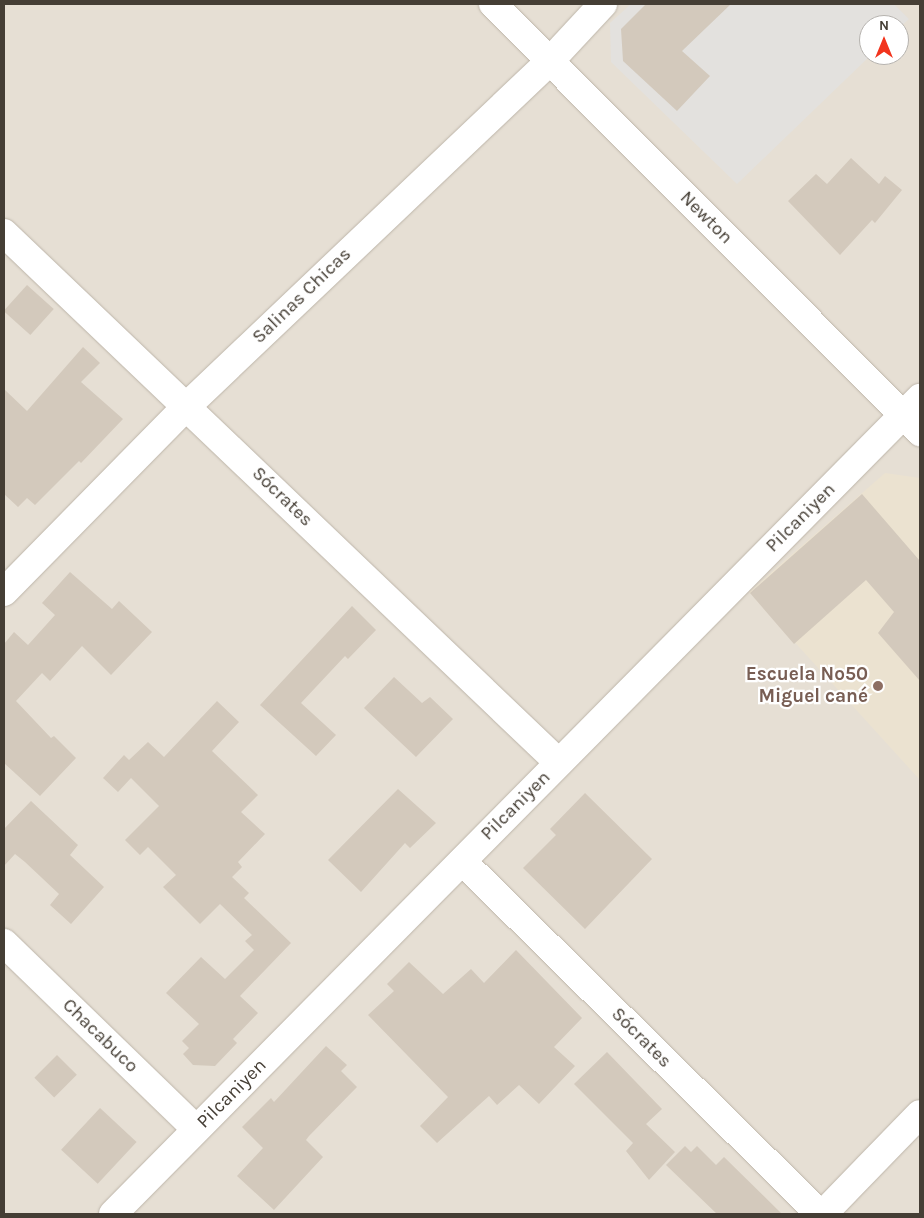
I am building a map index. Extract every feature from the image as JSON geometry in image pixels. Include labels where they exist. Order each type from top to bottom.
[{"type":"street","name":"Newton","points":[[492,4],[915,415]]},
{"type":"street","name":"Salinas Chicas","points":[[4,592],[187,406],[550,60],[604,4]]},
{"type":"street","name":"Sócrates","points":[[4,233],[559,763]]},
{"type":"street","name":"Pilcaniyen","points":[[112,1214],[559,763],[915,415]]},
{"type":"street","name":"Sócrates","points":[[462,861],[822,1214]]},
{"type":"street","name":"Chacabuco","points":[[4,943],[196,1130]]},
{"type":"street","points":[[822,1214],[920,1114]]},
{"type":"shaded area","points":[[4,4],[920,4],[920,1214],[4,1214]]},
{"type":"shaded area","points":[[631,4],[894,4],[905,15],[859,15],[859,65],[861,65],[737,184],[611,62],[610,23]]},
{"type":"shaded area","name":"Escuela Nº50 Miguel cané","points":[[885,473],[920,478],[920,780],[749,592]]},
{"type":"building","points":[[646,4],[731,4],[682,51],[710,76],[677,111],[623,61],[621,29]]},
{"type":"building","points":[[851,158],[879,184],[885,176],[902,190],[875,223],[872,220],[840,255],[788,201],[816,174],[827,184]]},
{"type":"building","points":[[27,285],[54,309],[30,335],[4,311]]},
{"type":"building","points":[[83,347],[100,363],[81,382],[123,419],[81,463],[79,461],[35,505],[27,498],[18,507],[4,494],[4,389],[27,411]]},
{"type":"building","points":[[862,494],[920,561],[920,681],[878,633],[894,612],[866,580],[794,644],[750,593]]},
{"type":"building","points":[[70,572],[112,609],[119,601],[152,632],[111,675],[82,646],[50,681],[42,673],[16,701],[51,738],[54,736],[76,758],[40,796],[4,763],[4,644],[14,632],[28,645],[55,615],[42,603]]},
{"type":"building","points":[[352,606],[376,630],[348,659],[345,656],[301,703],[336,735],[316,756],[260,705]]},
{"type":"building","points":[[394,677],[422,703],[430,697],[453,719],[416,757],[364,708]]},
{"type":"building","points":[[217,701],[239,722],[212,751],[258,795],[241,812],[265,834],[238,862],[242,867],[232,877],[249,893],[244,898],[291,943],[240,996],[258,1013],[233,1039],[237,1043],[215,1066],[193,1065],[183,1054],[189,1048],[182,1041],[199,1024],[166,993],[201,957],[225,979],[254,950],[245,941],[252,935],[220,904],[200,924],[163,887],[176,875],[148,847],[140,855],[125,840],[159,806],[131,778],[118,792],[103,778],[124,755],[129,760],[148,742],[164,757]]},
{"type":"building","points":[[398,789],[436,823],[410,848],[405,843],[361,892],[328,860]]},
{"type":"building","points":[[585,793],[652,859],[585,929],[523,868],[556,835],[550,829]]},
{"type":"building","points":[[31,801],[78,845],[70,855],[104,887],[71,924],[50,905],[59,894],[25,862],[15,854],[4,866],[4,829]]},
{"type":"building","points":[[516,950],[582,1018],[554,1047],[575,1066],[539,1104],[519,1085],[497,1105],[489,1096],[437,1143],[420,1126],[448,1097],[368,1015],[394,991],[387,984],[409,962],[443,994],[471,969],[484,983]]},
{"type":"building","points":[[326,1046],[347,1065],[341,1071],[357,1087],[306,1140],[323,1157],[274,1210],[237,1176],[263,1148],[242,1127],[271,1098],[274,1102]]},
{"type":"building","points":[[607,1052],[662,1109],[646,1124],[675,1152],[649,1180],[626,1151],[633,1143],[574,1084]]},
{"type":"building","points":[[57,1055],[77,1075],[54,1097],[34,1078]]},
{"type":"building","points":[[100,1108],[137,1142],[98,1184],[61,1150]]},
{"type":"building","points":[[685,1146],[691,1152],[697,1146],[716,1165],[724,1157],[782,1214],[717,1214],[666,1165]]},
{"type":"place","name":"Escuela Nº50 Miguel cané","points":[[878,686]]}]
